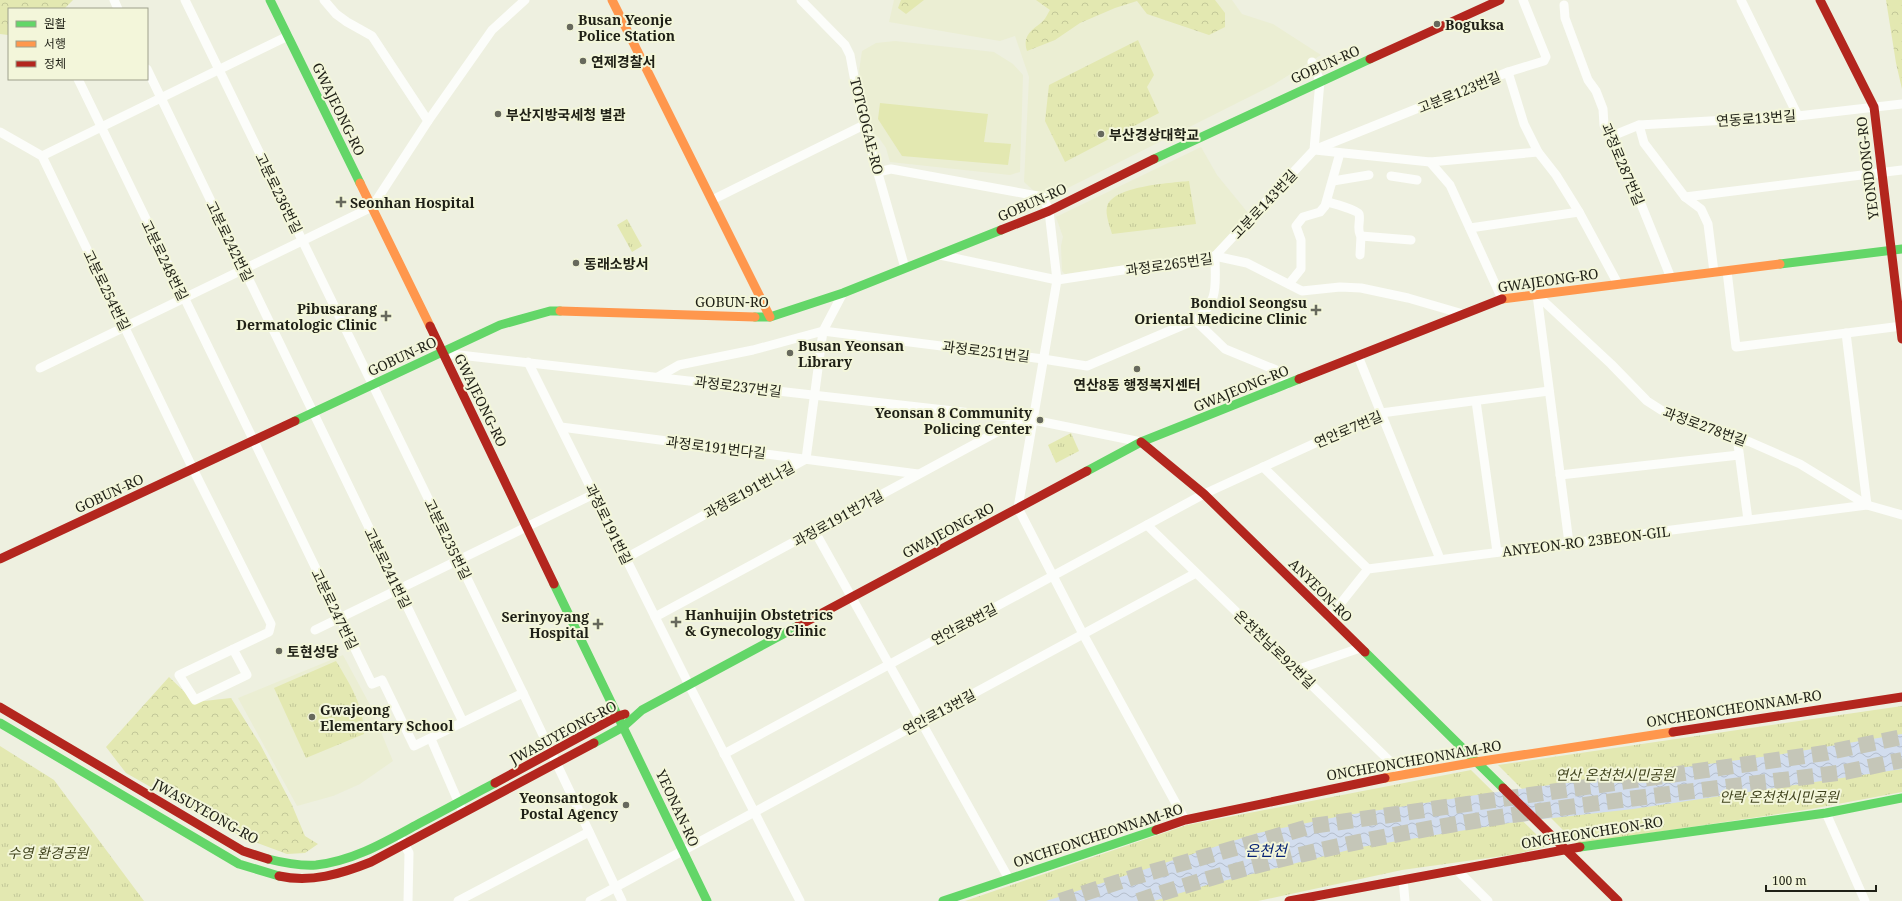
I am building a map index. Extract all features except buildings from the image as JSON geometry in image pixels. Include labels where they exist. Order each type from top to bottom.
[{"type":"main road","name":"GWAJEONG-RO","points":[[270,0],[372,207],[623,727]]},
{"type":"main road","points":[[612,0],[770,317]]},
{"type":"main road","name":"GOBUN-RO","points":[[0,559],[500,325],[550,311],[770,317],[843,293],[1049,211],[1188,142],[1500,0]]},
{"type":"main road","name":"YEONDONG-RO","points":[[1820,0],[1874,107],[1890,250],[1902,339]]},
{"type":"main road","name":"GWAJEONG-RO","points":[[642,710],[1142,442],[1502,299],[1902,249]]},
{"type":"main road","name":"ANYEON-RO","points":[[1142,442],[1204,494],[1563,847]]},
{"type":"main road","name":"ONCHEONCHEONNAM-RO","points":[[943,901],[1185,820],[1403,774],[1902,697]]},
{"type":"main road","name":"JWASUYEONG-RO","points":[[0,707],[243,850],[273,860],[310,866],[357,855],[399,835],[551,754],[618,716],[642,710]]},
{"type":"main road","name":"JWASUYEONG-RO","points":[[0,723],[239,864],[271,874],[308,879],[355,869],[378,859],[623,727],[642,710]]},
{"type":"main road","name":"YEONAN-RO","points":[[623,727],[707,901]]},
{"type":"main road","name":"ONCHEONCHEON-RO","points":[[1289,901],[1306,899],[1563,847],[1826,813],[1902,798]]},
{"type":"main road","points":[[1563,847],[1618,901]]},
{"type":"street","name":"고분로236번길","points":[[186,0],[372,385]]},
{"type":"street","points":[[324,0],[336,14],[372,36],[428,121]]},
{"type":"street","points":[[40,368],[372,207],[428,121],[492,30],[526,0]]},
{"type":"street","name":"TOTGOGAE-RO","points":[[801,0],[845,45],[850,55],[864,125],[905,268]]},
{"type":"street","name":"고분로123번길","points":[[1314,150],[1508,72],[1544,61],[1546,57],[1523,0]]},
{"type":"street","points":[[1740,0],[1798,116]]},
{"type":"street","name":"과정로287번길","points":[[1564,5],[1565,18],[1588,80],[1596,91],[1603,109],[1604,126],[1612,136],[1671,278]]},
{"type":"street","points":[[0,132],[42,156],[288,36]]},
{"type":"street","points":[[1312,62],[1320,81],[1314,150],[1430,162],[1538,152]]},
{"type":"street","name":"고분로242번길","points":[[148,71],[313,413]]},
{"type":"street","points":[[1508,72],[1524,124],[1538,152],[1556,175],[1579,212],[1618,284]]},
{"type":"street","name":"고분로248번길","points":[[78,80],[253,441]]},
{"type":"street","name":"연동로13번길","points":[[1612,136],[1639,125],[1798,116],[1902,104]]},
{"type":"street","points":[[712,200],[864,125]]},
{"type":"street","points":[[1639,125],[1644,143],[1685,197],[1701,208],[1708,224],[1714,272]]},
{"type":"street","name":"고분로143번길","points":[[1215,256],[1314,150]]},
{"type":"street","points":[[1289,284],[1301,269],[1301,240],[1296,226],[1302,217],[1320,212],[1327,202],[1340,153]]},
{"type":"street","name":"고분로254번길","points":[[42,156],[193,469],[271,624],[269,632],[233,649]]},
{"type":"street","points":[[1430,162],[1450,185],[1502,299]]},
{"type":"street","points":[[878,172],[891,169],[1043,197],[1049,211],[1057,280],[1018,508],[1083,634],[1185,820]]},
{"type":"street","points":[[1685,197],[1902,170]]},
{"type":"street","points":[[1333,182],[1369,175]]},
{"type":"street","points":[[1391,176],[1417,180]]},
{"type":"street","points":[[1327,202],[1338,204],[1348,210],[1357,212],[1359,215],[1359,232],[1361,236],[1360,255]]},
{"type":"street","points":[[1470,228],[1579,212]]},
{"type":"street","points":[[1361,236],[1411,240]]},
{"type":"street","name":"과정로265번길","points":[[940,255],[1057,280],[1215,256],[1247,263],[1302,291],[1340,287],[1361,288],[1408,298],[1463,314]]},
{"type":"street","points":[[1215,256],[1215,294],[1210,305],[1195,320],[1225,349],[1280,372],[1286,385]]},
{"type":"street","points":[[1728,271],[1736,347],[1901,326]]},
{"type":"street","name":"과정로191번나길","points":[[626,558],[806,459],[823,331],[843,293]]},
{"type":"street","points":[[1537,295],[1569,543]]},
{"type":"street","name":"과정로278번길","points":[[1537,295],[1611,364],[1647,401],[1679,419],[1737,437],[1800,464],[1867,505],[1902,514]]},
{"type":"street","name":"과정로251번길","points":[[658,377],[679,365],[753,350],[823,331],[1087,366],[1195,320]]},
{"type":"street","points":[[1846,333],[1867,505]]},
{"type":"street","name":"과정로237번길","points":[[442,353],[1021,418],[1142,442]]},
{"type":"street","points":[[1358,356],[1440,559]]},
{"type":"street","name":"과정로191번길","points":[[528,362],[654,617],[800,901]]},
{"type":"street","name":"고분로235번길","points":[[372,385],[523,693],[622,901]]},
{"type":"street","name":"연안로7번길","points":[[1204,494],[1381,413],[1549,391]]},
{"type":"street","points":[[1476,401],[1497,552]]},
{"type":"street","name":"고분로241번길","points":[[313,413],[464,722]]},
{"type":"street","name":"과정로191번가길","points":[[654,617],[1021,418]]},
{"type":"street","name":"과정로191번다길","points":[[561,428],[918,474]]},
{"type":"street","points":[[1737,437],[1748,520]]},
{"type":"street","name":"고분로247번길","points":[[253,441],[372,684],[382,680],[414,746],[431,739]]},
{"type":"street","points":[[1560,476],[1739,455]]},
{"type":"street","points":[[1263,467],[1368,569],[1329,618]]},
{"type":"street","points":[[315,630],[594,494]]},
{"type":"street","name":"연안로8번길","points":[[724,754],[1204,494]]},
{"type":"street","name":"ANYEON-RO 23BEON-GIL","points":[[1368,569],[1867,505]]},
{"type":"street","name":"온천천남로92번길","points":[[1147,525],[1403,774]]},
{"type":"street","points":[[814,530],[1009,879]]},
{"type":"street","name":"연안로13번길","points":[[590,901],[1196,573]]},
{"type":"street","points":[[1296,670],[1360,648]]},
{"type":"street","points":[[233,649],[247,675],[195,700],[180,675],[233,649]]},
{"type":"street","points":[[464,813],[431,739],[523,693]]},
{"type":"street","points":[[1826,813],[1865,901]]},
{"type":"street","points":[[458,901],[589,832]]},
{"type":"street","points":[[399,835],[409,853],[408,901]]},
{"type":"street","points":[[1456,869],[1488,901]]},
{"type":"street","points":[[1403,879],[1404,901]]},
{"type":"shaded area","name":"부산경상대학교","points":[[894,0],[1232,0],[1242,14],[1273,24],[1321,55],[1273,85],[1052,196],[1033,190],[1024,182],[1029,77],[1015,36],[1000,41],[889,22]]},
{"type":"shaded area","points":[[895,41],[994,52],[1013,64],[1023,75],[1020,172],[1010,175],[890,162],[886,148],[879,138],[871,131],[859,71],[862,51],[876,43]]},
{"type":"shaded area","points":[[1201,147],[1217,175],[1248,213],[1214,252],[1065,274],[1062,271],[1061,246],[1063,237],[1056,217]]},
{"type":"shaded area","name":"Gwajeong Elementary School","points":[[343,655],[369,703],[393,761],[360,784],[333,796],[297,806],[238,698]]},
{"type":"green space","points":[[0,0],[73,0],[65,8],[8,8],[8,35],[0,34]]},
{"type":"green space","points":[[901,0],[924,0],[906,14],[898,8]]},
{"type":"green space","points":[[1036,0],[1215,0],[1225,13],[1225,27],[1209,35],[1147,14],[1137,1],[1115,8],[1080,23],[1055,40],[1027,51],[1027,36],[1044,20],[1050,10]]},
{"type":"green space","points":[[1886,0],[1902,0],[1902,89],[1896,63]]},
{"type":"green space","points":[[1138,40],[1154,75],[1147,87],[1159,113],[1065,162],[1045,121],[1049,85]]},
{"type":"green space","points":[[880,103],[988,114],[984,142],[1011,144],[1008,165],[902,156],[878,119]]},
{"type":"green space","points":[[1189,181],[1196,224],[1112,234],[1107,217],[1107,207],[1111,200],[1119,194],[1143,187]]},
{"type":"green space","points":[[627,219],[642,246],[632,252],[617,225]]},
{"type":"green space","points":[[1071,433],[1079,451],[1056,463],[1048,445]]},
{"type":"green space","points":[[336,661],[351,687],[359,705],[362,714],[364,734],[306,758],[274,688]]},
{"type":"green space","points":[[169,677],[195,702],[231,698],[260,744],[292,805],[305,836],[318,844],[305,853],[287,854],[249,840],[198,814],[126,773],[106,747]]},
{"type":"green space","name":"연산 온천천시민공원","points":[[1902,706],[1902,792],[1811,809],[1577,844],[1498,765]]},
{"type":"green space","name":"수영 환경공원","points":[[0,746],[54,780],[144,901],[0,901]]},
{"type":"green space","points":[[1471,770],[1542,840],[1545,847],[1517,854],[1402,870],[1258,901],[965,901],[1187,825]]},
{"type":"water","name":"온천천","points":[[1902,734],[1902,769],[1633,809],[1509,823],[1361,847],[1207,885],[1154,901],[1046,901],[1258,833],[1341,816],[1483,794],[1776,755]]},
{"type":"tunnel","points":[[1060,901],[1134,877],[1312,826],[1825,753],[1902,737]]},
{"type":"tunnel","points":[[1138,901],[1224,874],[1311,852],[1399,834],[1577,806],[1845,772],[1902,760]]},
{"type":"traffic: fast","points":[[270,0],[360,183]]},
{"type":"traffic: fast","points":[[1154,159],[1370,59]]},
{"type":"traffic: fast","points":[[755,317],[770,317],[843,293],[1001,230]]},
{"type":"traffic: fast","points":[[1780,264],[1902,249]]},
{"type":"traffic: fast","points":[[295,421],[500,325],[550,311],[560,311]]},
{"type":"traffic: fast","points":[[1087,471],[1141,442],[1299,379]]},
{"type":"traffic: fast","points":[[554,584],[707,901]]},
{"type":"traffic: fast","points":[[594,743],[623,727],[642,710],[798,626]]},
{"type":"traffic: fast","points":[[1365,652],[1503,788]]},
{"type":"traffic: fast","points":[[0,723],[239,864],[279,876]]},
{"type":"traffic: fast","points":[[268,859],[292,864],[316,865],[330,863],[357,855],[383,843],[495,783]]},
{"type":"traffic: fast","points":[[1580,847],[1826,813],[1902,798]]},
{"type":"traffic: fast","points":[[943,901],[1156,830]]},
{"type":"traffic: slow","points":[[612,0],[770,317]]},
{"type":"traffic: slow","points":[[360,183],[430,326]]},
{"type":"traffic: slow","points":[[1502,299],[1780,264]]},
{"type":"traffic: slow","points":[[560,311],[755,317]]},
{"type":"traffic: slow","points":[[1385,778],[1476,762],[1673,732]]},
{"type":"traffic: jam","points":[[1370,59],[1500,0]]},
{"type":"traffic: jam","points":[[1820,0],[1874,107],[1902,339]]},
{"type":"traffic: jam","points":[[1001,230],[1049,211],[1154,159]]},
{"type":"traffic: jam","points":[[1299,379],[1502,299]]},
{"type":"traffic: jam","points":[[430,326],[554,584]]},
{"type":"traffic: jam","points":[[0,559],[295,421]]},
{"type":"traffic: jam","points":[[1141,442],[1204,494],[1365,652]]},
{"type":"traffic: jam","points":[[798,626],[1087,471]]},
{"type":"traffic: jam","points":[[1673,732],[1902,697]]},
{"type":"traffic: jam","points":[[0,707],[243,851],[268,859]]},
{"type":"traffic: jam","points":[[495,783],[618,716],[625,714]]},
{"type":"traffic: jam","points":[[279,876],[291,878],[314,878],[337,874],[371,862],[594,743]]},
{"type":"traffic: jam","points":[[1156,830],[1185,820],[1385,778]]},
{"type":"traffic: jam","points":[[1503,788],[1618,901]]},
{"type":"traffic: jam","points":[[1289,901],[1580,847]]},
{"type":"place","name":"Boguksa","points":[[1437,24]]},
{"type":"place","name":"Busan Yeonje Police Station","points":[[570,27]]},
{"type":"place","name":"연제경찰서","points":[[583,61]]},
{"type":"place","name":"부산지방국세청 별관","points":[[498,114]]},
{"type":"place","name":"부산경상대학교","points":[[1101,134]]},
{"type":"place","name":"Seonhan Hospital","points":[[341,202]]},
{"type":"place","name":"동래소방서","points":[[576,263]]},
{"type":"place","name":"Bondiol Seongsu Oriental Medicine Clinic","points":[[1316,310]]},
{"type":"place","name":"Pibusarang Dermatologic Clinic","points":[[386,316]]},
{"type":"place","name":"Busan Yeonsan Library","points":[[790,353]]},
{"type":"place","name":"연산8동 행정복지센터","points":[[1137,369]]},
{"type":"place","name":"Yeonsan 8 Community Policing Center","points":[[1040,420]]},
{"type":"place","name":"Hanhuijin Obstetrics & Gynecology Clinic","points":[[676,622]]},
{"type":"place","name":"Serinyoyang Hospital","points":[[598,624]]},
{"type":"place","name":"토현성당","points":[[279,651]]},
{"type":"place","name":"Gwajeong Elementary School","points":[[312,717]]},
{"type":"place","name":"Yeonsantogok Postal Agency","points":[[626,805]]},
{"type":"park label","name":"안락 온천천시민공원","points":[[1779,796]]}]
